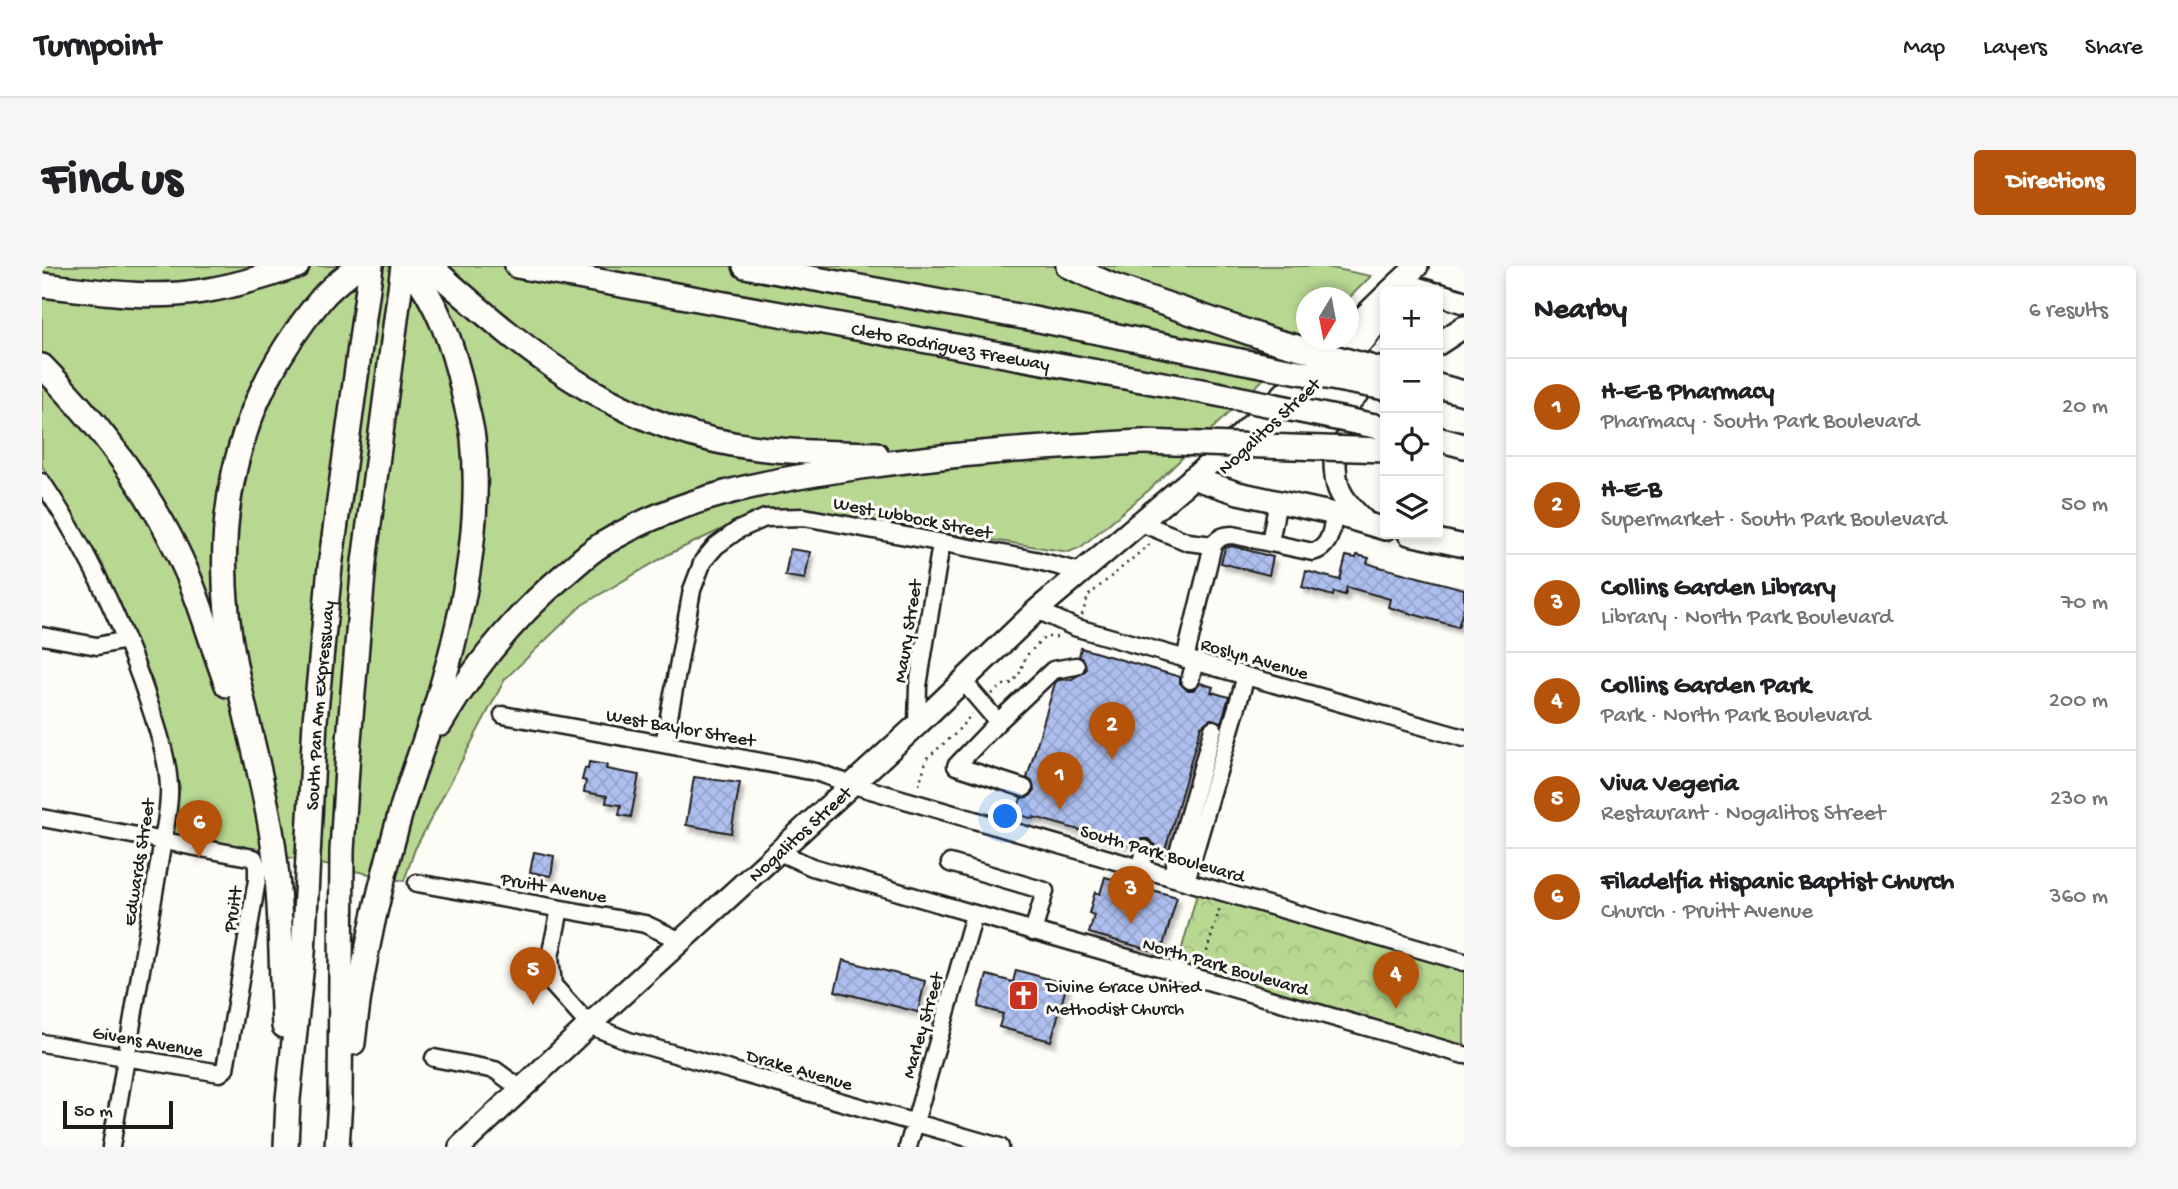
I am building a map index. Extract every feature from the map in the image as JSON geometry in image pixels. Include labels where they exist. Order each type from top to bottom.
[{"type":"highway","points":[[42,285],[147,295],[201,292],[251,281],[297,266]]},
{"type":"highway","points":[[288,1099],[276,860],[235,663],[224,566],[231,485],[239,448],[276,360],[323,296],[358,266]]},
{"type":"highway","name":"South Pan Am Expressway","points":[[286,1147],[288,1099],[303,953],[315,721],[325,618],[371,266]]},
{"type":"highway","name":"South Pan Am Expressway","points":[[337,1147],[340,1100],[341,850],[348,752],[364,562],[403,266]]},
{"type":"highway","points":[[340,1100],[351,1065],[361,985],[378,895],[401,811],[439,698],[460,614],[469,557],[474,486],[473,437],[456,358],[440,316],[421,281],[409,266]]},
{"type":"highway","points":[[434,266],[440,275],[483,313],[560,373],[603,398],[689,434],[757,448],[941,456]]},
{"type":"highway","name":"Cleto Rodriguez Freeway","points":[[517,266],[1208,392],[1380,427]]},
{"type":"highway","name":"Cleto Rodriguez Freeway","points":[[746,266],[1380,387]]},
{"type":"highway","points":[[1068,266],[1113,286],[1271,341],[1380,370]]},
{"type":"highway","points":[[42,366],[111,442],[164,526],[196,595],[260,774]]},
{"type":"highway","points":[[1443,440],[1464,446]]},
{"type":"highway","points":[[420,757],[466,681],[502,634],[545,592],[598,546],[643,522],[702,500],[768,482],[941,456],[1142,442],[1380,450]]},
{"type":"highway","points":[[1443,456],[1464,458]]},
{"type":"main road","points":[[1396,287],[1417,266]]},
{"type":"main road","points":[[1443,296],[1464,302]]},
{"type":"main road","points":[[1359,322],[1380,302]]},
{"type":"main road","name":"Nogalitos Street","points":[[460,1147],[777,851],[917,725],[1037,610],[1139,522],[1200,480],[1365,338],[1380,318]]},
{"type":"main road","points":[[1443,341],[1464,327]]},
{"type":"main road","name":"Nogalitos Street","points":[[1200,480],[1221,454],[1330,350]]},
{"type":"main road","points":[[1377,527],[1346,504],[1335,482],[1335,452],[1380,403]]},
{"type":"main road","points":[[1200,480],[1377,527]]},
{"type":"main road","points":[[1432,539],[1464,546]]},
{"type":"street","name":"Edwards Street","points":[[42,482],[93,567],[126,640],[158,729],[168,776],[163,840],[111,1147]]},
{"type":"street","points":[[1270,542],[1278,501]]},
{"type":"street","points":[[1190,680],[1190,660],[1213,545],[1224,535],[1306,551],[1321,549],[1328,544],[1335,514]]},
{"type":"street","name":"West Lubbock Street","points":[[664,744],[692,590],[703,561],[716,546],[737,530],[765,518],[804,517],[1035,560],[1081,572]]},
{"type":"street","points":[[1139,522],[1188,542],[1213,545]]},
{"type":"street","name":"Maury Street","points":[[917,725],[918,685],[941,544]]},
{"type":"street","name":"Roslyn Avenue","points":[[1037,610],[1074,627],[1464,738]]},
{"type":"street","points":[[42,636],[97,646],[126,640]]},
{"type":"street","points":[[1024,788],[956,766],[1053,670],[1076,666]]},
{"type":"street","points":[[1179,879],[1246,676]]},
{"type":"street","points":[[963,681],[998,722]]},
{"type":"street","name":"West Baylor Street","points":[[503,715],[816,772],[850,784]]},
{"type":"street","points":[[1179,879],[1213,729]]},
{"type":"street","name":"South Park Boulevard","points":[[850,784],[1464,962]]},
{"type":"street","points":[[42,818],[163,840]]},
{"type":"street","name":"Pruitt","points":[[163,840],[254,858],[257,880],[244,966]]},
{"type":"street","points":[[1141,868],[1146,849]]},
{"type":"street","name":"North Park Boulevard","points":[[777,851],[812,867],[1464,1055]]},
{"type":"street","points":[[950,863],[1045,891],[1033,932]]},
{"type":"street","name":"Pruitt Avenue","points":[[416,883],[645,924],[681,941]]},
{"type":"street","points":[[559,909],[550,957],[553,985],[589,1025]]},
{"type":"street","name":"Marley Street","points":[[908,1147],[974,915]]},
{"type":"street","name":"Givens Avenue","points":[[42,1043],[220,1073],[225,1069],[244,966]]},
{"type":"street","name":"Drake Avenue","points":[[589,1025],[629,1041],[1000,1147]]},
{"type":"street","points":[[434,1058],[495,1070],[521,1089]]},
{"type":"path","points":[[1082,618],[1088,596],[1153,541]]},
{"type":"path","points":[[993,693],[1010,684],[1019,675],[1026,656],[1045,636],[1060,636]]},
{"type":"path","points":[[919,785],[927,758],[954,735],[973,713]]},
{"type":"path","points":[[1202,971],[1221,903]]},
{"type":"green space","points":[[42,266],[1322,266],[1371,276],[1359,288],[1296,287],[1296,348],[1149,490],[1081,547],[1069,552],[786,508],[766,511],[669,554],[582,605],[505,679],[415,849],[404,881],[173,834],[180,787],[153,682],[103,565],[42,466]]},
{"type":"green space","points":[[1197,894],[1464,970],[1464,1048],[1177,966]]},
{"type":"building","points":[[1232,546],[1273,557],[1269,575],[1221,563],[1225,548]]},
{"type":"building","points":[[790,549],[810,552],[805,579],[785,576]]},
{"type":"building","points":[[1357,555],[1369,558],[1367,563],[1376,566],[1464,589],[1464,607],[1458,627],[1388,607],[1390,599],[1347,587],[1345,595],[1334,592],[1333,596],[1302,587],[1306,571],[1340,580],[1346,556],[1356,558]]},
{"type":"building","points":[[1081,648],[1180,677],[1180,683],[1187,690],[1193,690],[1200,683],[1213,687],[1211,692],[1229,697],[1221,723],[1211,719],[1201,726],[1164,854],[1155,851],[1155,845],[1148,839],[1141,839],[1135,846],[1016,814],[1021,798],[1030,796],[1034,791],[1032,782],[1027,778],[1055,683],[1058,680],[1072,679],[1086,670],[1084,660],[1079,656]]},
{"type":"building","points":[[589,762],[607,765],[606,769],[639,775],[631,817],[619,815],[621,805],[606,803],[607,796],[584,792],[586,781],[582,780]]},
{"type":"building","points":[[694,777],[740,783],[731,833],[686,825]]},
{"type":"building","points":[[534,852],[554,856],[551,876],[530,872]]},
{"type":"building","points":[[1105,877],[1177,897],[1161,953],[1089,933],[1094,915],[1089,913],[1095,892],[1100,894]]},
{"type":"building","points":[[843,960],[925,981],[918,1012],[835,991]]},
{"type":"building","name":"Divine Grace United Methodist Church","points":[[1016,970],[1067,984],[1051,1041],[999,1027],[1003,1014],[978,1007],[987,975],[1013,982]]},
{"type":"place","name":"H-E-B","points":[[1112,760]]},
{"type":"place","name":"H-E-B Pharmacy","points":[[1060,810]]},
{"type":"place","name":"Filadelfia Hispanic Baptist Church","points":[[199,858]]},
{"type":"place","name":"Collins Garden Library","points":[[1131,924]]},
{"type":"place","name":"Divine Grace United Methodist Church","points":[[1023,996]]},
{"type":"place","name":"Viva Vegeria","points":[[533,1005]]},
{"type":"place","name":"Collins Garden Park","points":[[1396,1009]]}]
